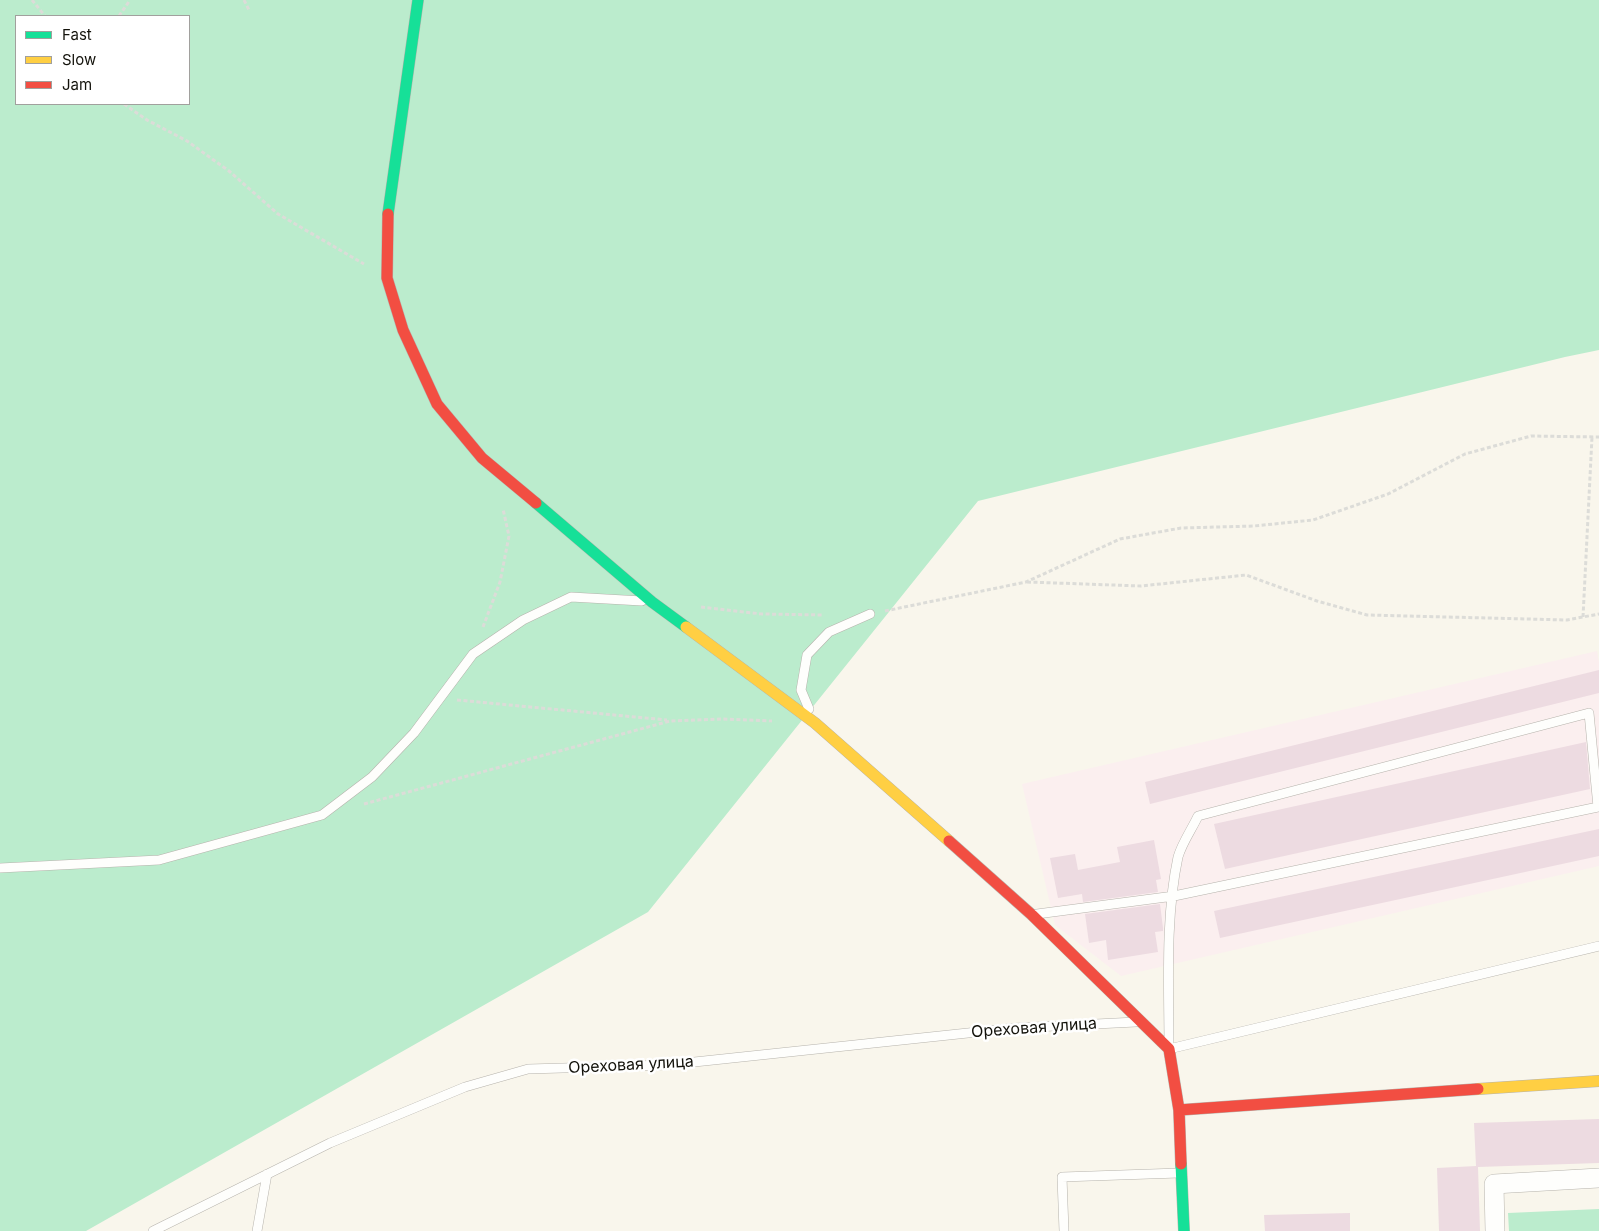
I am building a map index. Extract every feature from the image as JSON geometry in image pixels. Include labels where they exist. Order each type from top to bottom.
[{"type":"street","points":[[418,0],[387,218],[387,278],[403,330],[437,404],[482,458],[652,602],[815,723],[1032,915],[1169,1049],[1179,1110],[1184,1231]]},
{"type":"street","points":[[1179,1110],[1599,1081]]},
{"type":"street","points":[[1495,1231],[1494,1184],[1599,1178]]},
{"type":"lane","points":[[0,868],[159,860],[322,815],[372,778],[414,733],[438,698],[473,654],[523,620],[571,597],[652,602]]},
{"type":"lane","points":[[815,723],[801,690],[807,656],[829,632],[870,614]]},
{"type":"lane","points":[[1032,915],[1174,896],[1598,807],[1589,713],[1198,816],[1179,856],[1174,896],[1168,949],[1169,1049],[1599,946]]},
{"type":"lane","name":"Ореховая улица","points":[[154,1231],[330,1143],[466,1087],[528,1069],[666,1065],[1015,1028],[1141,1022]]},
{"type":"lane","points":[[1064,1231],[1062,1177],[1181,1173]]},
{"type":"lane","points":[[257,1231],[267,1174]]},
{"type":"path","points":[[32,0],[44,15]]},
{"type":"path","points":[[120,15],[130,0]]},
{"type":"path","points":[[244,0],[249,10]]},
{"type":"path","points":[[125,105],[147,120],[186,141],[229,171],[278,214],[387,278]]},
{"type":"path","points":[[870,614],[1026,582],[1120,539],[1181,528],[1254,526],[1313,520],[1388,494],[1465,454],[1531,436],[1599,437]]},
{"type":"path","points":[[1583,617],[1592,437]]},
{"type":"path","points":[[473,654],[500,582],[504,564],[509,536],[502,505]]},
{"type":"path","points":[[1026,582],[1141,586],[1246,575],[1316,601],[1368,615],[1567,620],[1599,614]]},
{"type":"path","points":[[698,607],[762,614],[826,616]]},
{"type":"path","points":[[438,698],[670,721],[722,719],[778,722]]},
{"type":"path","points":[[360,805],[670,721]]},
{"type":"shaded area","points":[[1597,651],[1599,662],[1599,866],[1121,976],[1055,925],[1022,784]]},
{"type":"green space","points":[[0,0],[1599,0],[1599,350],[978,501],[648,912],[86,1231],[0,1231]]},
{"type":"green space","points":[[1599,1209],[1599,1231],[1509,1231],[1508,1213]]},
{"type":"building","points":[[1599,670],[1599,693],[1150,804],[1145,782]]},
{"type":"building","points":[[1586,742],[1590,789],[1225,869],[1214,824]]},
{"type":"building","points":[[1599,829],[1599,856],[1220,938],[1214,911]]},
{"type":"building","points":[[1154,840],[1161,879],[1156,880],[1158,892],[1083,902],[1082,894],[1058,898],[1050,858],[1075,854],[1078,870],[1120,862],[1117,847]]},
{"type":"building","points":[[1160,904],[1163,931],[1155,932],[1158,952],[1108,960],[1106,940],[1089,943],[1085,914]]},
{"type":"building","points":[[1599,1119],[1599,1163],[1478,1167],[1480,1231],[1439,1231],[1437,1168],[1476,1166],[1474,1123]]},
{"type":"building","points":[[1350,1213],[1350,1231],[1265,1231],[1264,1215]]},
{"type":"traffic: fast","points":[[388,214],[418,0]]},
{"type":"traffic: fast","points":[[536,503],[652,602],[686,627]]},
{"type":"traffic: fast","points":[[1181,1164],[1184,1231]]},
{"type":"traffic: slow","points":[[686,627],[815,723],[949,841]]},
{"type":"traffic: slow","points":[[1478,1089],[1599,1081]]},
{"type":"traffic: jam","points":[[388,214],[387,278],[403,330],[437,404],[482,458],[536,503]]},
{"type":"traffic: jam","points":[[949,841],[1032,915],[1169,1049],[1179,1110],[1181,1164]]},
{"type":"traffic: jam","points":[[1179,1110],[1478,1089]]}]
